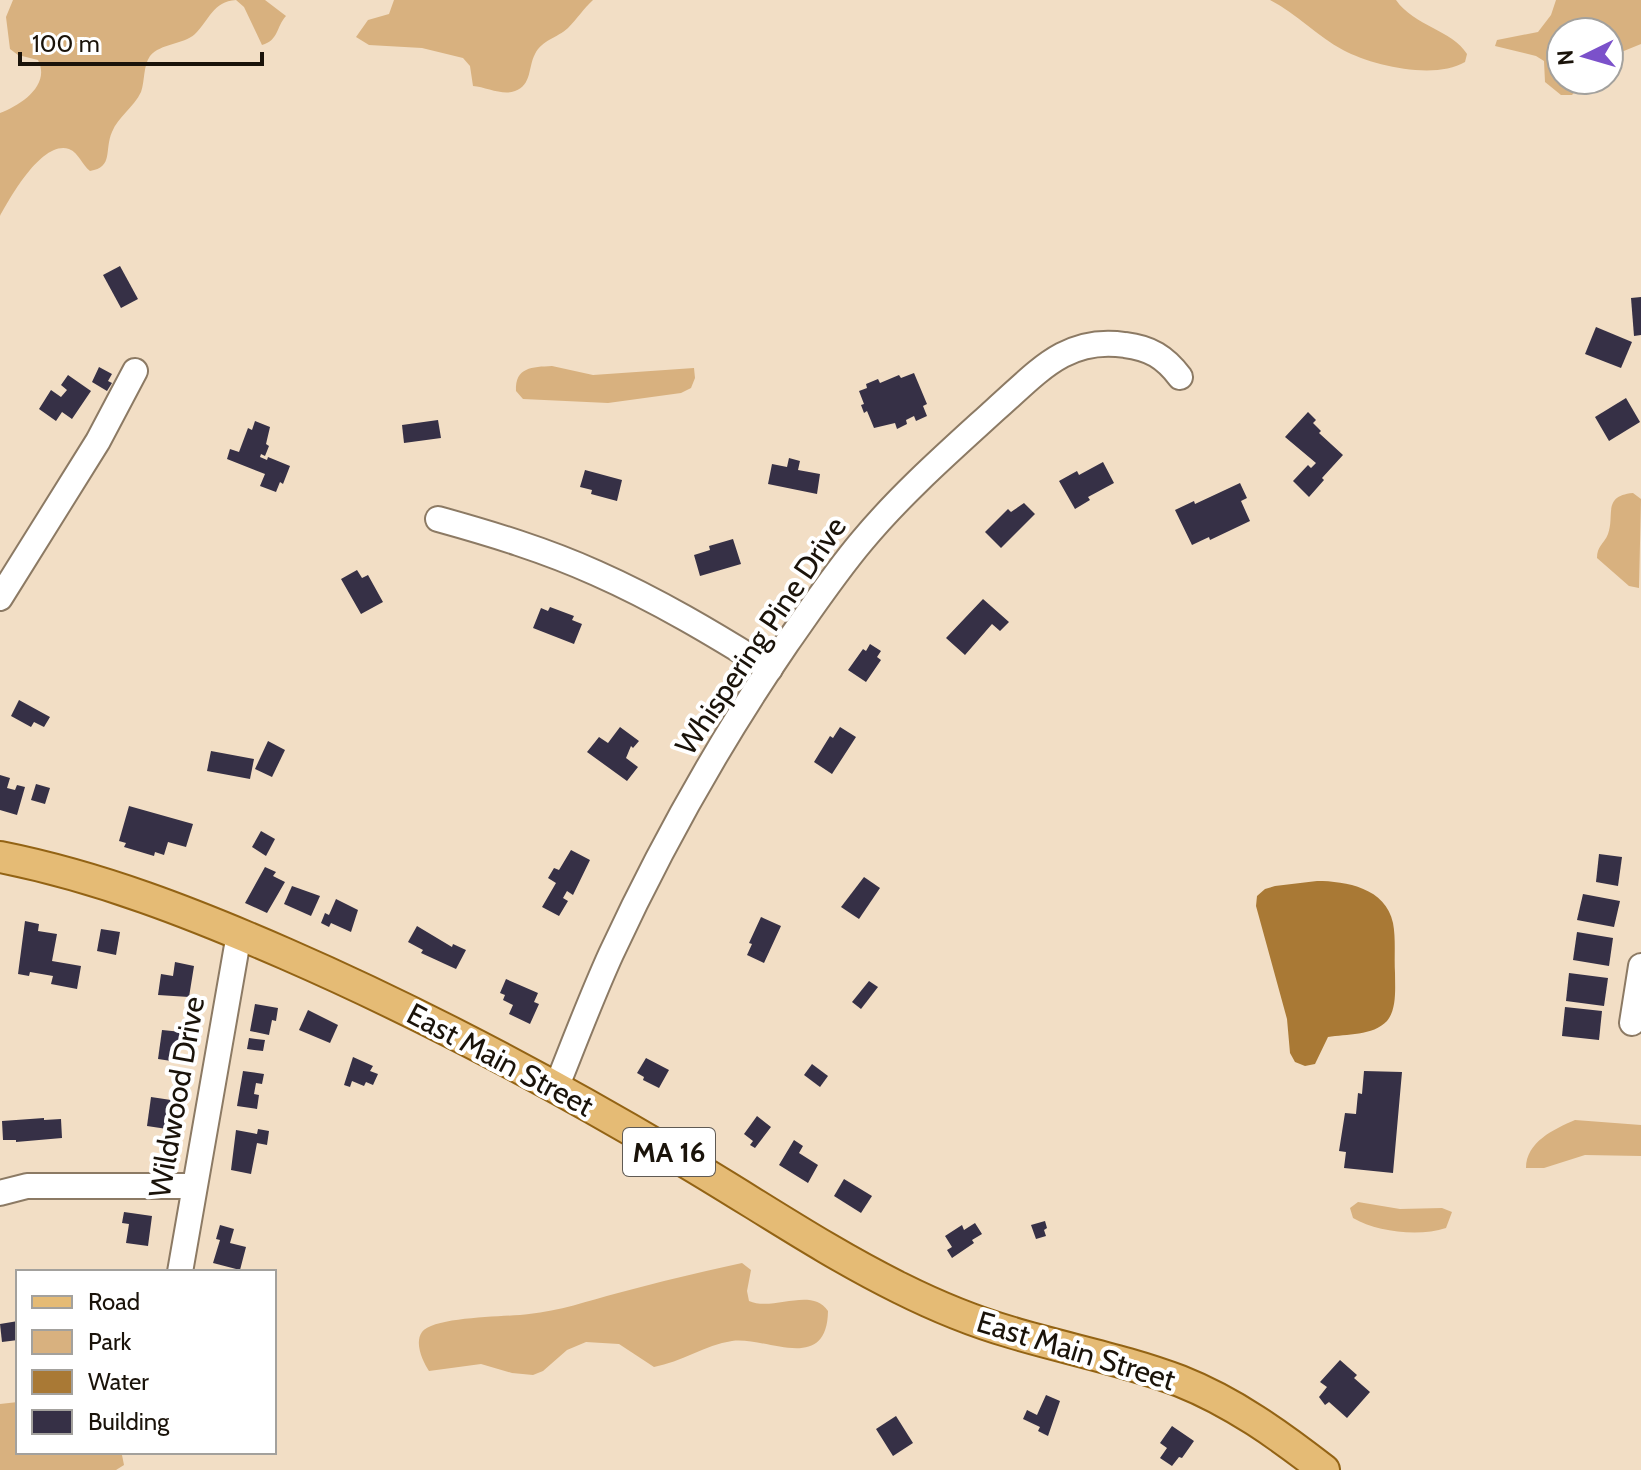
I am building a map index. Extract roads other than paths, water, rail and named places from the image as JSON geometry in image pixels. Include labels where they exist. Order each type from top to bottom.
[{"type":"main road","name":"East Main Street","points":[[0,857],[135,892],[239,934],[398,1005],[556,1088],[735,1191],[821,1245],[900,1288],[973,1320],[1180,1381],[1261,1423],[1324,1470]]},
{"type":"street","name":"Whispering Pine Drive","points":[[556,1088],[598,985],[644,886],[717,753],[770,669],[835,576],[878,523],[1049,363],[1079,346],[1119,344],[1152,351],[1168,361],[1180,377]]},
{"type":"street","points":[[0,598],[98,441],[135,371]]},
{"type":"street","points":[[438,519],[540,550],[597,573],[709,631],[770,669]]},
{"type":"street","points":[[0,868],[48,867]]},
{"type":"street","name":"Wildwood Drive","points":[[180,1270],[239,934]]},
{"type":"street","points":[[1632,1023],[1641,966]]},
{"type":"street","points":[[0,1193],[27,1186],[194,1186]]},
{"type":"water","points":[[1317,881],[1363,889],[1374,894],[1389,911],[1394,935],[1395,998],[1390,1016],[1381,1026],[1367,1032],[1328,1037],[1315,1064],[1305,1066],[1295,1062],[1290,1053],[1287,1019],[1256,906],[1257,896],[1265,889]]}]
